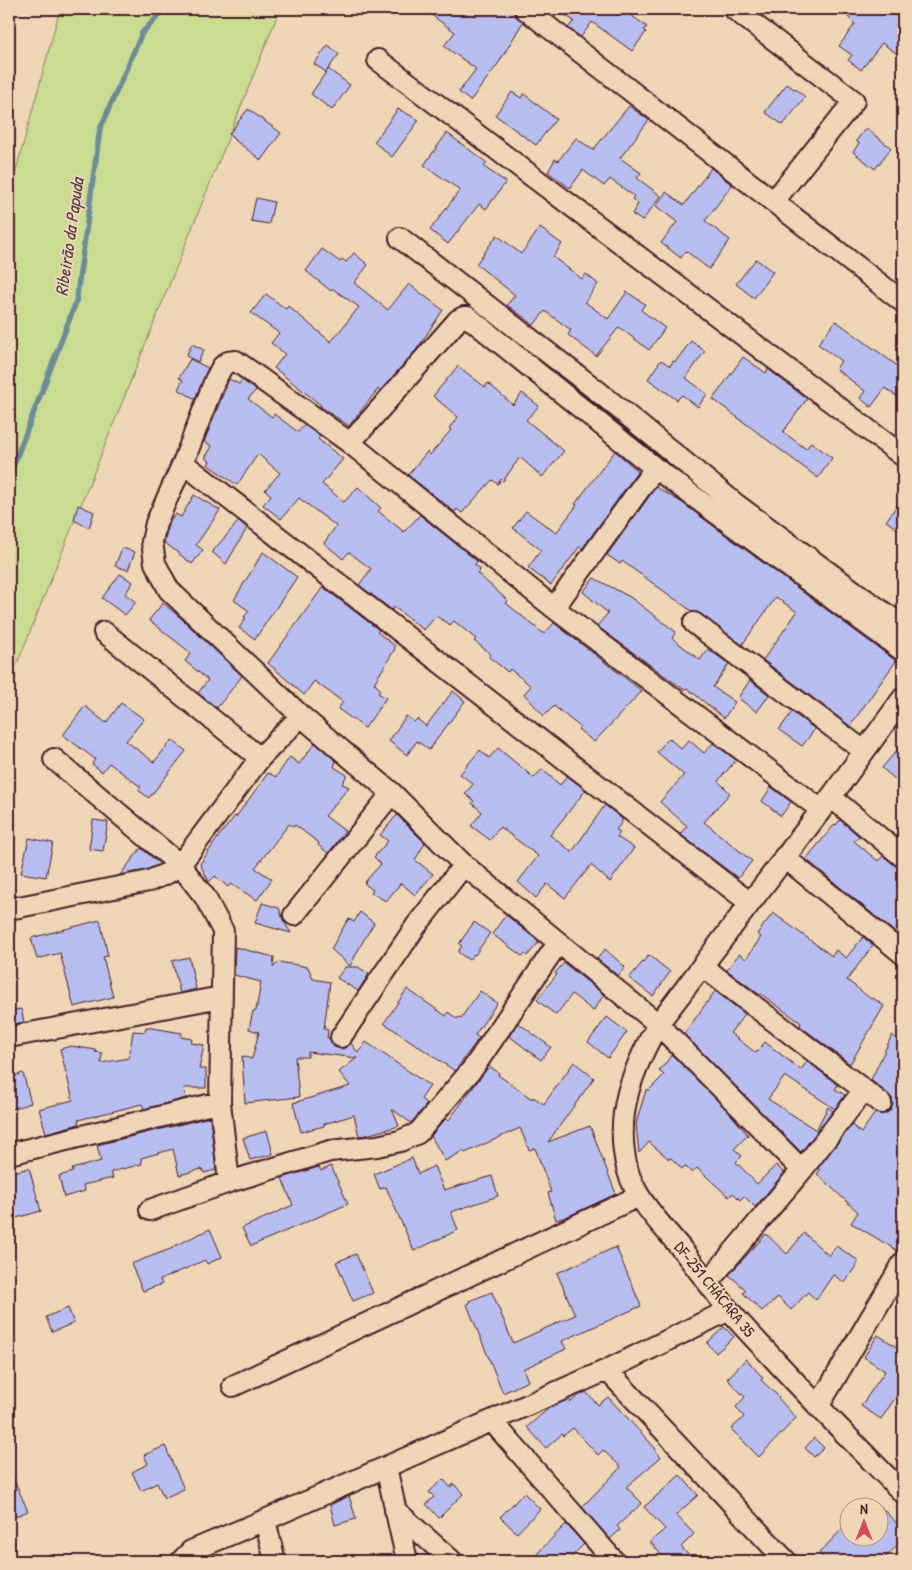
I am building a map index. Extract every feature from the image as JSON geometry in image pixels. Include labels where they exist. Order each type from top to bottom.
[{"type":"street","points":[[525,9],[903,302]]},
{"type":"street","points":[[734,9],[854,101],[774,201]]},
{"type":"street","points":[[378,60],[903,456]]},
{"type":"street","points":[[400,238],[600,393],[737,505],[903,626]]},
{"type":"street","points":[[350,443],[458,320],[464,317],[468,318],[655,468],[903,651]]},
{"type":"street","points":[[802,1170],[658,1024],[464,866],[392,793],[301,716],[169,590],[154,563],[152,542],[156,523],[222,367],[228,362],[236,361],[350,443],[554,608],[903,857]]},
{"type":"street","points":[[183,463],[750,904]]},
{"type":"street","points":[[554,608],[655,468]]},
{"type":"street","points":[[694,623],[864,751]]},
{"type":"street","points":[[104,632],[260,758]]},
{"type":"street","name":"DF-251 CHÁCARA 35","points":[[903,698],[826,803],[658,1024],[647,1045],[626,1097],[623,1114],[624,1153],[628,1170],[639,1196],[729,1310],[818,1407],[903,1493]]},
{"type":"street","points":[[9,909],[149,881],[168,873],[180,865],[260,758],[301,716]]},
{"type":"street","points":[[54,759],[180,865],[205,897],[224,931],[220,1102],[229,1182]]},
{"type":"street","points":[[294,915],[392,793]]},
{"type":"street","points":[[784,857],[903,954]]},
{"type":"street","points":[[341,1038],[416,926],[464,866]]},
{"type":"street","points":[[150,1210],[229,1182],[330,1151],[376,1146],[418,1133],[474,1067],[558,943]]},
{"type":"street","points":[[702,966],[881,1103]]},
{"type":"street","points":[[9,1037],[221,997]]},
{"type":"street","points":[[708,1282],[802,1170],[864,1090]]},
{"type":"street","points":[[9,1154],[220,1102]]},
{"type":"street","points":[[233,1386],[639,1196]]},
{"type":"street","points":[[818,1407],[903,1263]]},
{"type":"street","points":[[181,1561],[191,1551],[607,1370],[729,1310]]},
{"type":"street","points":[[607,1370],[786,1561]]},
{"type":"street","points":[[492,1420],[614,1561]]},
{"type":"street","points":[[386,1467],[407,1561]]},
{"type":"street","points":[[395,1510],[452,1561]]},
{"type":"street","points":[[265,1520],[275,1561]]},
{"type":"green space","points":[[60,9],[280,9],[9,684],[9,196]]},
{"type":"building","points":[[423,9],[513,9],[514,14],[523,22],[498,64],[470,101],[459,92],[476,69],[444,46],[455,32]]},
{"type":"building","points":[[556,9],[623,9],[647,27],[644,30],[646,32],[632,51],[592,22],[581,37],[568,28],[574,21]]},
{"type":"building","points":[[840,9],[903,9],[903,13],[895,25],[903,31],[903,58],[882,43],[861,70],[848,60],[852,55],[839,46],[855,24]]},
{"type":"building","points":[[328,45],[339,54],[326,72],[314,64]]},
{"type":"building","points":[[328,69],[350,85],[332,110],[311,94]]},
{"type":"building","points":[[787,84],[805,97],[783,125],[765,112]]},
{"type":"building","points":[[512,92],[521,98],[524,94],[556,119],[536,145],[495,115]]},
{"type":"building","points":[[629,106],[649,120],[620,158],[641,173],[637,178],[661,196],[642,221],[632,214],[638,204],[632,199],[634,196],[610,179],[604,186],[583,170],[570,188],[548,172],[555,159],[558,161],[576,138],[593,150]]},
{"type":"building","points":[[248,109],[281,133],[261,160],[229,134]]},
{"type":"building","points":[[398,109],[419,120],[392,157],[374,142]]},
{"type":"building","points":[[866,128],[891,148],[875,169],[853,152],[859,143],[856,141]]},
{"type":"building","points":[[447,133],[487,163],[484,167],[506,182],[486,209],[479,204],[448,244],[430,230],[460,190],[424,165]]},
{"type":"building","points":[[711,168],[732,185],[705,221],[730,240],[709,269],[686,251],[681,258],[661,243],[677,222],[656,206],[666,192],[684,205]]},
{"type":"building","points":[[256,198],[274,202],[269,224],[251,221]]},
{"type":"building","points":[[540,228],[562,244],[553,257],[582,279],[586,274],[598,284],[585,302],[608,319],[627,292],[645,304],[641,310],[665,328],[649,350],[619,327],[596,356],[568,335],[571,330],[545,311],[534,325],[507,305],[515,295],[476,264],[497,235],[521,254]]},
{"type":"building","points":[[322,249],[340,262],[342,259],[346,262],[354,253],[368,265],[354,283],[388,310],[409,284],[443,310],[417,349],[380,391],[378,389],[349,426],[320,406],[274,368],[285,354],[271,343],[279,333],[251,313],[266,294],[286,309],[288,306],[331,342],[359,307],[333,289],[331,291],[306,271]]},
{"type":"building","points":[[756,259],[773,272],[754,298],[736,284]]},
{"type":"building","points":[[836,321],[903,370],[903,387],[896,396],[885,388],[871,407],[860,398],[865,391],[836,369],[841,361],[818,344]]},
{"type":"building","points":[[691,341],[705,351],[686,378],[707,394],[698,407],[682,395],[677,400],[648,379],[661,360],[670,366]]},
{"type":"building","points":[[192,344],[204,350],[198,362],[186,356]]},
{"type":"building","points":[[743,357],[766,373],[768,369],[807,399],[783,432],[806,449],[811,442],[832,458],[818,478],[713,399]]},
{"type":"building","points":[[190,359],[208,368],[195,399],[178,389],[183,380],[179,378]]},
{"type":"building","points":[[458,366],[485,387],[488,383],[513,405],[522,393],[539,406],[526,420],[564,451],[542,477],[520,457],[503,481],[501,479],[498,484],[492,480],[462,513],[457,509],[455,512],[408,475],[427,452],[430,455],[451,430],[449,428],[458,417],[433,396]]},
{"type":"building","points":[[229,379],[239,384],[242,380],[256,390],[248,399],[272,417],[274,414],[298,432],[304,425],[320,436],[318,439],[343,459],[322,484],[344,502],[358,487],[381,508],[378,511],[404,532],[420,515],[477,561],[475,565],[481,569],[477,573],[508,601],[506,603],[544,634],[554,623],[642,691],[594,742],[578,729],[580,727],[554,706],[544,716],[524,694],[531,686],[510,669],[508,672],[489,657],[491,654],[474,641],[476,639],[454,621],[450,625],[436,616],[424,630],[394,607],[392,610],[359,585],[371,569],[349,552],[343,559],[324,543],[336,526],[299,498],[281,519],[263,505],[271,495],[265,490],[280,473],[258,454],[237,485],[208,465],[210,461],[205,458],[212,446],[204,442]]},
{"type":"building","points":[[615,451],[638,471],[582,549],[580,546],[551,585],[528,568],[541,550],[513,528],[526,511],[556,533],[577,505],[575,504]]},
{"type":"building","points":[[656,487],[681,502],[896,661],[850,726],[763,660],[797,612],[776,597],[742,645],[701,614],[693,612],[622,561],[620,564],[607,555]]},
{"type":"building","points":[[194,495],[220,510],[196,545],[203,550],[192,564],[164,542],[170,522],[176,514],[181,517]]},
{"type":"building","points":[[903,497],[903,533],[886,521]]},
{"type":"building","points":[[78,505],[94,512],[89,528],[74,520]]},
{"type":"building","points":[[239,521],[247,528],[226,564],[212,552]]},
{"type":"building","points":[[122,548],[135,552],[128,570],[115,566]]},
{"type":"building","points":[[263,552],[297,577],[255,639],[239,628],[249,611],[234,600]]},
{"type":"building","points":[[120,574],[133,582],[125,594],[136,602],[125,615],[102,598]]},
{"type":"building","points":[[594,578],[630,597],[676,632],[672,638],[700,660],[708,649],[729,664],[713,687],[735,702],[724,718],[687,688],[685,690],[597,626],[608,613],[583,592]]},
{"type":"building","points":[[323,587],[379,630],[377,632],[395,646],[374,683],[380,689],[378,693],[386,698],[365,728],[338,709],[343,702],[314,681],[304,695],[268,663]]},
{"type":"building","points":[[163,603],[242,676],[217,708],[198,693],[208,680],[185,661],[191,653],[149,620]]},
{"type":"building","points":[[750,680],[769,695],[757,712],[738,698]]},
{"type":"building","points":[[453,691],[465,701],[429,750],[417,741],[407,755],[389,741],[406,716],[414,722],[417,719],[426,726]]},
{"type":"building","points":[[121,703],[144,719],[126,741],[154,762],[172,740],[186,751],[149,798],[138,790],[141,787],[109,763],[102,772],[92,764],[95,759],[63,735],[85,706],[106,723]]},
{"type":"building","points":[[792,712],[815,729],[802,746],[779,730]]},
{"type":"building","points":[[669,738],[681,749],[689,740],[704,753],[713,743],[736,760],[718,781],[730,793],[704,822],[752,861],[738,878],[680,834],[687,826],[660,802],[684,775],[657,752]]},
{"type":"building","points":[[315,743],[336,761],[334,767],[347,775],[342,784],[349,787],[325,816],[345,831],[334,846],[328,853],[318,845],[319,843],[295,825],[294,827],[289,824],[255,868],[272,879],[257,900],[231,884],[228,887],[215,876],[209,882],[200,864],[219,836],[236,817],[268,773],[276,777],[290,757],[299,764]]},
{"type":"building","points":[[903,743],[903,786],[882,768]]},
{"type":"building","points":[[498,748],[534,778],[542,769],[560,785],[567,776],[586,790],[550,835],[572,852],[605,805],[622,819],[616,830],[620,832],[617,837],[634,848],[610,882],[591,865],[565,898],[547,884],[536,898],[518,882],[538,856],[500,827],[490,840],[471,826],[482,812],[472,803],[474,801],[465,794],[473,784],[460,774],[480,750],[489,758]]},
{"type":"building","points":[[771,787],[791,802],[781,816],[762,801]]},
{"type":"building","points":[[397,815],[425,843],[415,860],[433,874],[415,895],[401,883],[386,901],[371,893],[373,890],[364,883],[381,864],[374,857],[388,841],[380,835]]},
{"type":"building","points":[[93,820],[108,822],[103,851],[89,849]]},
{"type":"building","points":[[840,820],[859,836],[854,841],[878,861],[883,856],[903,869],[903,939],[806,859]]},
{"type":"building","points":[[29,838],[53,843],[46,877],[21,873]]},
{"type":"building","points":[[141,848],[160,864],[146,870],[120,875]]},
{"type":"building","points":[[262,903],[279,908],[283,920],[291,933],[255,923]]},
{"type":"building","points":[[360,912],[374,923],[350,966],[331,949],[347,921],[349,919],[354,922]]},
{"type":"building","points":[[773,913],[832,956],[836,950],[846,958],[863,937],[873,945],[847,980],[871,999],[873,998],[884,1006],[850,1064],[800,1026],[801,1023],[727,970],[739,954],[746,959],[761,937],[757,934]]},
{"type":"building","points":[[506,915],[539,942],[527,956],[525,954],[522,956],[492,934]]},
{"type":"building","points":[[100,920],[108,956],[103,957],[113,997],[74,1007],[60,953],[37,959],[31,938]]},
{"type":"building","points":[[474,922],[490,933],[475,955],[469,960],[458,952],[462,946],[459,944]]},
{"type":"building","points":[[235,947],[274,957],[273,968],[279,962],[308,967],[313,979],[330,982],[324,1029],[328,1030],[327,1038],[330,1038],[334,1047],[341,1049],[351,1043],[358,1053],[366,1042],[430,1086],[421,1099],[427,1104],[411,1123],[392,1109],[399,1126],[366,1135],[359,1136],[354,1115],[301,1132],[293,1103],[350,1086],[339,1072],[357,1058],[308,1052],[308,1057],[295,1057],[299,1097],[245,1103],[242,1056],[252,1059],[259,1032],[249,1029],[253,1011],[256,1011],[261,982],[234,975]]},
{"type":"building","points":[[605,949],[625,967],[618,976],[597,959]]},
{"type":"building","points":[[649,955],[670,972],[653,996],[629,978]]},
{"type":"building","points":[[189,957],[196,989],[180,993],[172,961]]},
{"type":"building","points":[[564,963],[604,995],[593,1011],[572,994],[556,1015],[537,1000]]},
{"type":"building","points":[[345,967],[358,967],[369,974],[358,991],[337,978]]},
{"type":"building","points":[[407,989],[446,1016],[448,1012],[457,1019],[461,1018],[480,991],[497,1003],[475,1035],[479,1038],[455,1071],[384,1023]]},
{"type":"building","points":[[715,991],[745,1014],[730,1033],[756,1053],[765,1042],[801,1070],[807,1061],[838,1085],[835,1089],[845,1095],[835,1109],[785,1076],[768,1099],[816,1130],[828,1107],[833,1111],[801,1152],[684,1034]]},
{"type":"building","points":[[21,1009],[24,1022],[9,1025],[9,1011]]},
{"type":"building","points":[[607,1017],[627,1032],[608,1058],[588,1042]]},
{"type":"building","points":[[518,1023],[551,1047],[541,1060],[509,1036]]},
{"type":"building","points":[[146,1027],[182,1033],[181,1037],[192,1039],[191,1043],[204,1045],[199,1069],[206,1069],[206,1088],[184,1088],[186,1098],[144,1109],[142,1104],[78,1120],[79,1124],[46,1133],[39,1109],[73,1100],[60,1049],[71,1046],[96,1050],[95,1052],[102,1053],[101,1063],[129,1058],[133,1031],[145,1032]]},
{"type":"building","points":[[892,1035],[903,1044],[903,1241],[898,1251],[851,1223],[858,1212],[817,1174],[820,1170],[818,1168],[852,1125],[861,1133],[875,1113],[885,1114],[891,1110],[892,1098],[871,1080]]},
{"type":"building","points":[[672,1055],[728,1111],[748,1135],[734,1149],[742,1156],[736,1162],[757,1184],[776,1165],[784,1173],[755,1207],[744,1196],[740,1200],[733,1193],[729,1197],[697,1168],[692,1173],[685,1166],[682,1169],[671,1158],[669,1159],[649,1142],[639,1153],[636,1123],[646,1090],[649,1090],[664,1075],[659,1071]]},
{"type":"building","points":[[574,1062],[594,1078],[548,1142],[590,1126],[616,1194],[556,1220],[548,1193],[551,1192],[535,1148],[529,1150],[520,1128],[465,1153],[463,1151],[445,1161],[431,1136],[446,1118],[449,1120],[489,1066],[499,1073],[498,1075],[532,1099],[533,1097],[544,1104]]},
{"type":"building","points":[[23,1073],[31,1103],[9,1110],[9,1078]]},
{"type":"building","points":[[210,1117],[216,1170],[204,1173],[202,1169],[179,1175],[173,1149],[141,1158],[142,1164],[111,1172],[113,1178],[83,1185],[85,1191],[64,1197],[59,1176],[73,1172],[72,1169],[101,1161],[97,1145]]},
{"type":"building","points":[[267,1131],[273,1154],[250,1160],[243,1138]]},
{"type":"building","points":[[412,1158],[418,1174],[434,1166],[444,1190],[492,1176],[498,1196],[451,1212],[458,1230],[414,1251],[386,1187],[380,1189],[374,1174]]},
{"type":"building","points":[[331,1166],[348,1204],[251,1246],[242,1228],[293,1205],[282,1178],[319,1167],[321,1171]]},
{"type":"building","points":[[29,1168],[41,1211],[9,1220],[9,1204],[14,1203],[9,1184],[9,1173]]},
{"type":"building","points":[[210,1229],[222,1257],[207,1264],[205,1260],[160,1280],[162,1284],[143,1291],[131,1264],[173,1248]]},
{"type":"building","points":[[804,1233],[829,1256],[836,1246],[859,1261],[845,1283],[833,1275],[816,1300],[808,1292],[791,1310],[778,1297],[762,1311],[743,1293],[746,1290],[729,1275],[766,1234],[787,1254]]},
{"type":"building","points":[[616,1247],[641,1306],[562,1341],[566,1349],[523,1369],[528,1381],[503,1393],[468,1307],[469,1301],[492,1292],[513,1343],[575,1315],[557,1273]]},
{"type":"building","points":[[356,1254],[373,1293],[353,1301],[336,1262]]},
{"type":"building","points":[[68,1308],[74,1323],[52,1332],[46,1317]]},
{"type":"building","points":[[724,1327],[734,1337],[716,1353],[707,1343]]},
{"type":"building","points":[[878,1335],[903,1351],[903,1386],[881,1419],[861,1406],[885,1371],[864,1357]]},
{"type":"building","points":[[746,1359],[763,1378],[761,1380],[779,1397],[796,1418],[759,1457],[731,1429],[744,1417],[736,1407],[745,1397],[727,1379]]},
{"type":"building","points":[[586,1392],[598,1405],[608,1397],[656,1449],[661,1457],[626,1487],[642,1503],[617,1526],[620,1530],[610,1539],[582,1507],[621,1467],[603,1450],[598,1455],[573,1428],[563,1436],[562,1434],[546,1448],[527,1427],[549,1408],[569,1399],[571,1402]]},
{"type":"building","points":[[814,1438],[824,1448],[814,1457],[805,1448]]},
{"type":"building","points":[[165,1446],[184,1489],[164,1498],[157,1483],[141,1491],[132,1472],[148,1464],[144,1455]]},
{"type":"building","points":[[9,1469],[28,1511],[9,1519]]},
{"type":"building","points":[[680,1475],[698,1495],[676,1515],[694,1534],[681,1547],[694,1561],[667,1561],[650,1542],[665,1529],[644,1507]]},
{"type":"building","points":[[443,1479],[450,1487],[454,1484],[463,1494],[439,1518],[426,1504],[434,1497],[429,1492]]},
{"type":"building","points":[[524,1493],[540,1509],[517,1533],[500,1517]]},
{"type":"building","points":[[349,1496],[356,1519],[335,1525],[330,1505]]},
{"type":"building","points":[[890,1516],[903,1530],[903,1539],[882,1561],[827,1561],[819,1553],[840,1531],[840,1548],[890,1548]]},
{"type":"building","points":[[566,1524],[584,1544],[567,1561],[530,1561]]},
{"type":"waterway","name":"Ribeirão da Papuda","points":[[9,477],[76,302],[100,129],[142,33],[165,9]]}]
